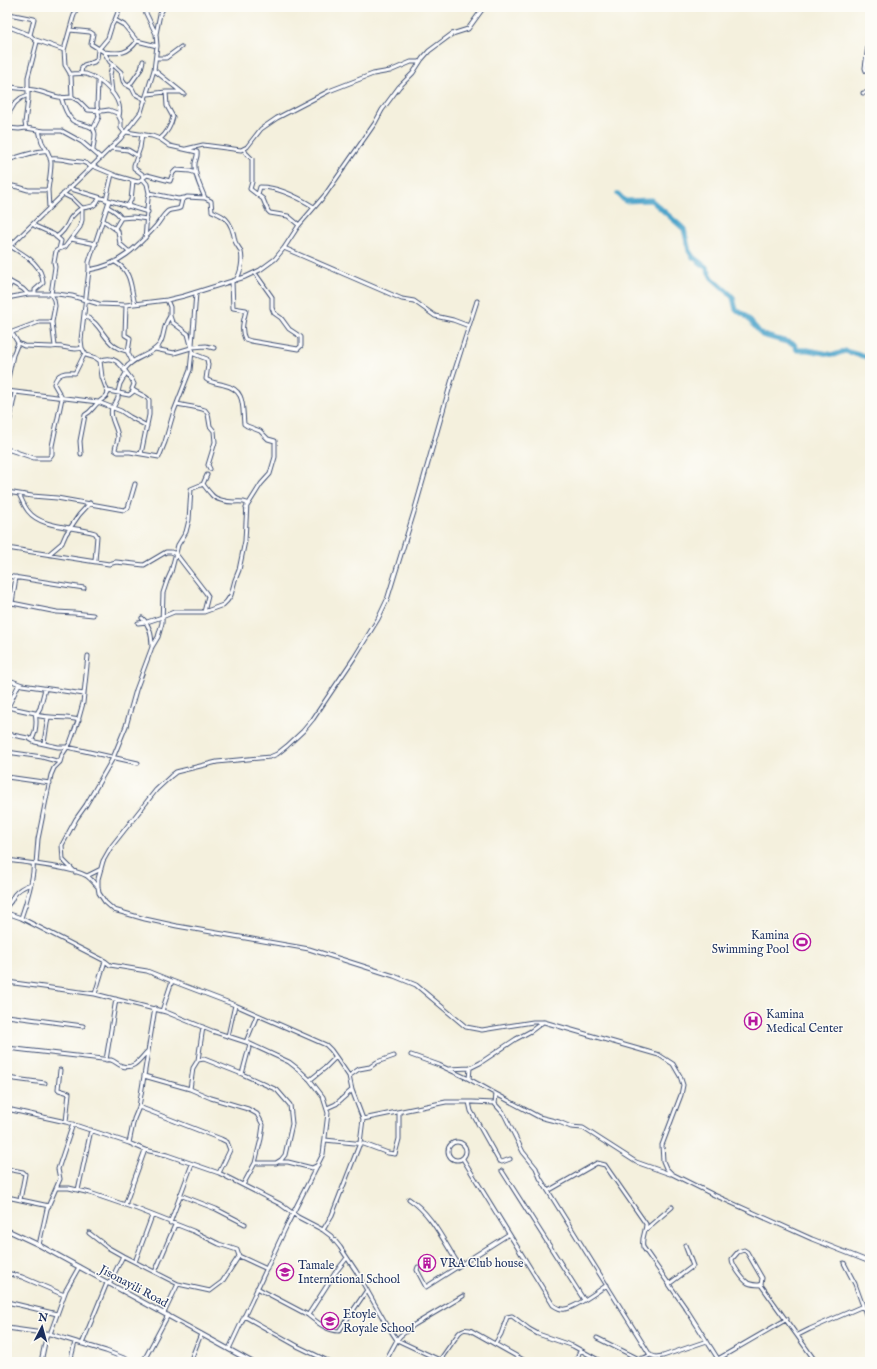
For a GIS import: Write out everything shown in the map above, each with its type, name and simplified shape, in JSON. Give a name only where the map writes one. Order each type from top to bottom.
[{"type":"street","points":[[7,21],[10,7]]},
{"type":"street","points":[[72,97],[70,74],[65,65],[64,50],[77,7]]},
{"type":"street","points":[[81,73],[82,67],[94,62],[97,59],[100,49],[108,38],[120,7]]},
{"type":"street","points":[[143,7],[156,34]]},
{"type":"street","points":[[35,294],[36,290],[43,283],[42,274],[32,261],[8,246],[50,208],[68,188],[101,158],[126,132],[141,112],[148,94],[154,70],[157,46],[156,34],[160,14],[164,7]]},
{"type":"street","points":[[7,298],[28,294],[51,294],[72,296],[104,305],[126,306],[167,300],[196,293],[255,273],[273,261],[284,248],[299,225],[333,184],[375,124],[386,104],[399,87],[413,73],[419,62],[429,51],[454,32],[468,29],[484,7]]},
{"type":"street","points":[[9,14],[34,19],[30,35]]},
{"type":"street","points":[[115,20],[124,25],[137,41],[157,46]]},
{"type":"street","points":[[7,26],[30,35],[36,40],[64,50]]},
{"type":"street","points":[[70,30],[90,32],[93,34],[91,44],[104,52],[112,65],[121,72],[123,80],[132,88],[135,94],[146,100]]},
{"type":"street","points":[[870,31],[865,68],[866,71],[870,72]]},
{"type":"street","points":[[26,128],[28,77],[36,40]]},
{"type":"street","points":[[104,52],[121,53],[130,50],[137,41]]},
{"type":"street","points":[[156,58],[166,58],[182,47]]},
{"type":"street","points":[[129,86],[140,69],[143,61]]},
{"type":"street","points":[[186,149],[199,146],[236,150],[247,147],[261,129],[277,118],[328,91],[372,74],[390,71],[411,62],[419,62]]},
{"type":"street","points":[[112,65],[110,75],[112,92]]},
{"type":"street","points":[[148,94],[166,92],[183,93],[154,70]]},
{"type":"street","points":[[70,74],[81,73],[90,76],[109,88],[119,104],[121,120],[120,128],[126,132],[142,134],[160,139],[170,146],[197,152]]},
{"type":"street","points":[[92,129],[99,117],[98,82]]},
{"type":"street","points":[[7,86],[37,90],[52,96],[72,97],[79,101],[86,109],[99,111],[109,110],[116,112],[120,116]]},
{"type":"street","points":[[160,139],[165,135],[174,117],[167,106],[166,92]]},
{"type":"street","points":[[863,92],[870,93]]},
{"type":"street","points":[[7,113],[15,103],[28,95]]},
{"type":"street","points":[[61,97],[70,118],[74,121],[90,126],[95,133],[93,150]]},
{"type":"street","points":[[7,128],[62,131],[93,150],[101,158]]},
{"type":"street","points":[[39,130],[42,136],[42,142],[46,147],[50,159],[48,190],[50,208]]},
{"type":"street","points":[[142,134],[140,148],[134,168],[142,174],[143,179],[147,184],[149,193],[145,238]]},
{"type":"street","points":[[199,146],[195,163],[196,173],[205,198]]},
{"type":"street","points":[[110,148],[128,150],[138,156]]},
{"type":"street","points":[[244,148],[246,153],[252,159],[252,182],[250,189],[263,199],[270,213],[288,216],[299,225]]},
{"type":"street","points":[[7,160],[38,151],[47,151]]},
{"type":"street","points":[[50,159],[62,158],[67,160],[79,160],[112,174],[138,182],[147,174],[168,182],[171,180],[173,173],[176,170],[196,173]]},
{"type":"street","points":[[80,454],[80,441],[85,415],[93,410],[98,402],[106,398],[108,391],[102,377],[100,361],[96,358],[87,356],[82,348],[81,340],[89,262],[108,207],[112,174]]},
{"type":"street","points":[[127,207],[131,200],[133,181]]},
{"type":"street","points":[[7,185],[28,190],[48,190]]},
{"type":"street","points":[[258,194],[260,187],[279,190],[314,208]]},
{"type":"street","points":[[68,188],[127,207],[148,212]]},
{"type":"street","points":[[149,193],[178,198],[186,198],[191,196],[205,198],[211,201],[212,211],[225,218],[228,222],[235,236],[235,242],[241,251],[241,266],[238,278],[236,280]]},
{"type":"street","points":[[59,249],[65,247],[70,238],[80,227],[82,220],[82,208],[63,194]]},
{"type":"street","points":[[56,237],[70,223],[70,219],[82,208],[94,206],[99,198]]},
{"type":"street","points":[[89,270],[107,267],[131,251],[145,238],[169,210],[180,208],[182,200],[186,198]]},
{"type":"street","points":[[108,207],[118,213],[121,218]]},
{"type":"street","points":[[121,218],[133,217],[147,219]]},
{"type":"street","points":[[115,228],[121,218]]},
{"type":"street","points":[[104,221],[118,231],[120,244],[128,251],[131,251]]},
{"type":"street","points":[[33,224],[61,241],[59,249],[55,254],[54,262],[56,267],[51,294],[55,306],[52,322],[56,346]]},
{"type":"street","points":[[70,238],[96,244]]},
{"type":"street","points":[[284,248],[402,299],[414,301],[435,316],[453,320],[469,326]]},
{"type":"street","points":[[115,262],[122,268],[131,282],[135,304]]},
{"type":"street","points":[[232,282],[233,308],[246,310],[242,327],[245,339],[251,342],[298,349],[301,346],[301,337],[289,329],[274,313],[272,308],[272,297],[255,273]]},
{"type":"street","points":[[7,280],[20,287],[28,294]]},
{"type":"street","points":[[7,291],[11,283]]},
{"type":"street","points":[[170,316],[165,326],[161,343],[156,349],[132,361],[125,372],[118,392],[118,398],[111,412],[111,418],[117,430],[118,437],[115,450],[118,452],[130,452],[159,458],[190,370],[196,293]]},
{"type":"street","points":[[167,300],[170,307],[172,322],[188,334],[192,349],[196,355],[207,359],[208,365],[206,379],[230,386],[235,389],[242,398],[244,424],[257,429],[268,439],[275,441],[275,457],[270,474],[261,484],[246,508]]},
{"type":"street","points":[[477,301],[452,379],[387,600],[378,619],[304,730],[278,754],[270,757],[217,762],[176,772],[156,790],[111,847],[103,860],[98,879],[99,893],[104,902],[114,910],[120,912],[177,926],[309,949],[394,976],[416,985],[466,1028],[482,1030],[533,1022],[544,1022],[659,1055],[673,1064],[683,1085],[681,1096],[661,1151],[666,1168],[672,1174]]},
{"type":"street","points":[[126,306],[124,335],[130,338],[128,352],[132,361]]},
{"type":"street","points":[[84,316],[95,321],[107,339],[116,347],[128,352]]},
{"type":"street","points":[[7,334],[31,324],[39,322],[52,322]]},
{"type":"street","points":[[12,333],[18,343],[24,346],[56,346],[76,350],[82,348]]},
{"type":"street","points":[[7,382],[13,355],[18,343]]},
{"type":"street","points":[[156,349],[174,353],[206,346],[214,348]]},
{"type":"street","points":[[7,449],[34,458],[49,458],[52,454],[52,446],[62,398],[54,384],[55,381],[59,375],[65,372],[75,373],[85,353]]},
{"type":"street","points":[[100,361],[106,359],[115,360],[119,363],[134,384],[132,389],[134,391]]},
{"type":"street","points":[[108,391],[118,392],[125,395],[129,395],[134,391]]},
{"type":"street","points":[[134,391],[141,393],[149,400],[149,416],[141,454]]},
{"type":"street","points":[[7,392],[98,402],[113,407],[146,426]]},
{"type":"street","points":[[7,434],[15,393]]},
{"type":"street","points":[[177,404],[193,406],[205,410],[208,414],[210,426],[214,432],[215,442],[208,465],[210,469]]},
{"type":"street","points":[[58,868],[63,860],[62,845],[65,838],[113,758],[126,726],[136,690],[152,647],[158,636],[162,617],[163,593],[180,541],[186,532],[189,520],[191,489],[203,484],[207,475]]},
{"type":"street","points":[[7,492],[90,503],[122,510],[126,509],[135,484]]},
{"type":"street","points":[[138,623],[147,622],[174,612],[204,612],[223,605],[232,595],[245,541],[247,503],[241,501],[237,503],[229,502],[211,496],[208,489],[203,484]]},
{"type":"street","points":[[19,494],[27,510],[39,520],[96,534],[95,561]]},
{"type":"street","points":[[49,554],[62,543],[70,528],[82,511],[90,503]]},
{"type":"street","points":[[7,548],[109,564],[116,562],[144,565],[168,551],[176,554],[207,594],[204,612]]},
{"type":"street","points":[[7,576],[84,588]]},
{"type":"street","points":[[12,603],[16,578]]},
{"type":"street","points":[[7,602],[57,612],[93,616]]},
{"type":"street","points":[[142,618],[147,622],[152,647]]},
{"type":"street","points":[[21,918],[30,884],[34,875],[34,864],[38,839],[52,772],[60,762],[79,720],[84,694],[88,656]]},
{"type":"street","points":[[7,679],[19,684],[44,689],[84,694]]},
{"type":"street","points":[[19,684],[8,707],[33,711],[36,715],[66,717],[79,720]]},
{"type":"street","points":[[32,739],[34,736],[36,715],[40,708],[44,689]]},
{"type":"street","points":[[44,743],[48,717]]},
{"type":"street","points":[[7,734],[26,737],[32,739],[34,742],[58,747],[67,747],[138,764]]},
{"type":"street","points":[[7,752],[42,757],[60,762]]},
{"type":"street","points":[[7,777],[50,783]]},
{"type":"street","points":[[7,860],[75,872],[87,876],[98,887]]},
{"type":"street","points":[[63,860],[75,872]]},
{"type":"street","points":[[87,876],[101,869]]},
{"type":"street","points":[[7,906],[23,887],[30,884]]},
{"type":"street","points":[[7,913],[21,918],[105,961],[110,965],[147,971],[235,1005],[326,1045],[331,1050],[349,1076],[352,1090],[363,1119],[360,1143],[332,1215],[323,1230]]},
{"type":"street","points":[[95,994],[105,961]]},
{"type":"street","points":[[162,1011],[172,981]]},
{"type":"street","points":[[7,982],[95,994],[155,1008],[246,1042],[289,1062],[310,1080],[322,1097],[327,1108],[328,1118],[325,1140],[318,1165],[257,1288],[229,1349]]},
{"type":"street","points":[[106,1060],[116,999]]},
{"type":"street","points":[[228,1036],[235,1005]]},
{"type":"street","points":[[129,1143],[134,1119],[139,1107],[155,1008]]},
{"type":"street","points":[[246,1042],[257,1015]]},
{"type":"street","points":[[7,1016],[83,1026]]},
{"type":"street","points":[[449,1069],[470,1068],[485,1061],[516,1039],[544,1022]]},
{"type":"street","points":[[190,1089],[193,1068],[198,1060],[203,1027]]},
{"type":"street","points":[[242,1074],[250,1044]]},
{"type":"street","points":[[7,1048],[114,1060],[121,1066],[130,1067],[137,1063],[148,1051]]},
{"type":"street","points":[[411,1055],[449,1069],[539,1117],[571,1127],[585,1129],[632,1159],[672,1174],[712,1194],[812,1239],[870,1262]]},
{"type":"street","points":[[349,1076],[354,1072],[370,1067],[377,1062],[394,1056]]},
{"type":"street","points":[[310,1080],[336,1057]]},
{"type":"street","points":[[198,1060],[204,1059],[242,1074],[281,1093],[290,1105],[292,1118],[291,1133],[285,1155],[278,1162]]},
{"type":"street","points":[[469,1079],[470,1068]]},
{"type":"street","points":[[60,1070],[58,1090],[69,1093],[66,1122]]},
{"type":"street","points":[[144,1076],[190,1089],[211,1098],[248,1109],[257,1114],[262,1122],[260,1145],[255,1162],[243,1185]]},
{"type":"street","points":[[7,1078],[44,1083]]},
{"type":"street","points":[[327,1108],[336,1104],[352,1090]]},
{"type":"street","points":[[494,1103],[496,1094]]},
{"type":"street","points":[[363,1119],[446,1102],[494,1103],[504,1114],[523,1152],[536,1168],[540,1178],[650,1355],[656,1357],[662,1356],[706,1341]]},
{"type":"street","points":[[469,1102],[471,1111],[499,1161],[502,1162],[510,1159]]},
{"type":"street","points":[[139,1107],[227,1142],[230,1150],[219,1173]]},
{"type":"street","points":[[7,1110],[66,1122],[129,1143],[145,1150],[167,1155],[219,1173],[280,1204],[293,1214],[331,1236],[340,1247],[367,1290],[396,1340],[444,1362]]},
{"type":"street","points":[[325,1140],[360,1143],[394,1154],[400,1139],[399,1112]]},
{"type":"street","points":[[39,1245],[49,1206],[60,1179],[58,1169],[73,1124]]},
{"type":"street","points":[[78,1190],[91,1130]]},
{"type":"street","points":[[459,1142],[465,1146],[466,1153],[463,1158],[456,1160],[450,1156],[448,1149],[452,1144],[459,1142]]},
{"type":"street","points":[[125,1205],[145,1150]]},
{"type":"street","points":[[463,1158],[553,1305],[557,1308],[564,1309],[584,1300],[606,1285]]},
{"type":"street","points":[[255,1162],[288,1162],[312,1168],[318,1165]]},
{"type":"street","points":[[548,1191],[597,1163],[605,1165],[646,1224],[642,1238],[643,1247],[719,1361],[787,1319]]},
{"type":"street","points":[[170,1223],[192,1164]]},
{"type":"street","points":[[7,1169],[23,1172],[25,1174],[20,1200]]},
{"type":"street","points":[[502,1171],[584,1300]]},
{"type":"street","points":[[57,1188],[78,1190],[125,1205],[193,1231],[218,1244],[237,1250],[239,1256],[267,1268]]},
{"type":"street","points":[[180,1195],[216,1209],[245,1224]]},
{"type":"street","points":[[7,1197],[49,1206]]},
{"type":"street","points":[[409,1199],[424,1211],[459,1265]]},
{"type":"street","points":[[645,1230],[672,1207]]},
{"type":"street","points":[[135,1262],[152,1216]]},
{"type":"street","points":[[155,1272],[175,1225]]},
{"type":"street","name":"Jisonayili Road","points":[[7,1230],[39,1245],[252,1362]]},
{"type":"street","points":[[89,1233],[107,1247],[178,1284],[210,1291],[222,1282],[239,1256]]},
{"type":"street","points":[[418,1267],[417,1270],[426,1287],[509,1234]]},
{"type":"street","points":[[669,1284],[693,1266],[685,1245]]},
{"type":"street","points":[[761,1285],[746,1282],[733,1265],[732,1259],[738,1252],[744,1250],[747,1252],[762,1278],[761,1285],[787,1319],[815,1361],[810,1362]]},
{"type":"street","points":[[82,1344],[108,1283],[123,1256]]},
{"type":"street","points":[[308,1315],[346,1258]]},
{"type":"street","points":[[844,1264],[855,1284],[870,1326]]},
{"type":"street","points":[[41,1362],[48,1334],[64,1295],[79,1267]]},
{"type":"street","points":[[7,1273],[22,1277],[64,1295]]},
{"type":"street","points":[[164,1313],[178,1284]]},
{"type":"street","points":[[257,1288],[335,1331],[339,1331],[367,1290]]},
{"type":"street","points":[[386,1362],[396,1340],[414,1325],[463,1296]]},
{"type":"street","points":[[7,1302],[57,1314]]},
{"type":"street","points":[[798,1335],[863,1306]]},
{"type":"street","points":[[143,1362],[168,1315]]},
{"type":"street","points":[[244,1316],[299,1348],[330,1362]]},
{"type":"street","points":[[495,1344],[501,1334],[507,1318],[512,1316],[538,1334],[574,1346],[602,1362]]},
{"type":"street","points":[[7,1328],[48,1334],[106,1351],[134,1362]]},
{"type":"street","points":[[440,1360],[462,1330],[470,1330],[527,1362]]},
{"type":"street","points":[[190,1362],[201,1334]]},
{"type":"street","points":[[597,1338],[627,1354],[641,1359],[646,1358]]},
{"type":"street","points":[[70,1362],[75,1342]]},
{"type":"street","points":[[576,1362],[580,1350]]},
{"type":"street","points":[[644,1362],[650,1355]]},
{"type":"waterway","points":[[618,194],[625,201],[651,200],[684,229],[689,251],[693,257],[706,267],[712,278],[730,294],[733,298],[736,310],[745,315],[762,335],[794,344],[797,350],[808,350],[834,355],[845,351],[870,358]]},
{"type":"place","name":"Kamina Swimming Pool","points":[[802,942]]},
{"type":"place","name":"Kamina Medical Center","points":[[753,1021]]},
{"type":"place","name":"VRA Club house","points":[[427,1263]]},
{"type":"place","name":"Tamale International School","points":[[285,1272]]},
{"type":"place","name":"Etoyle Royale School","points":[[330,1321]]}]
